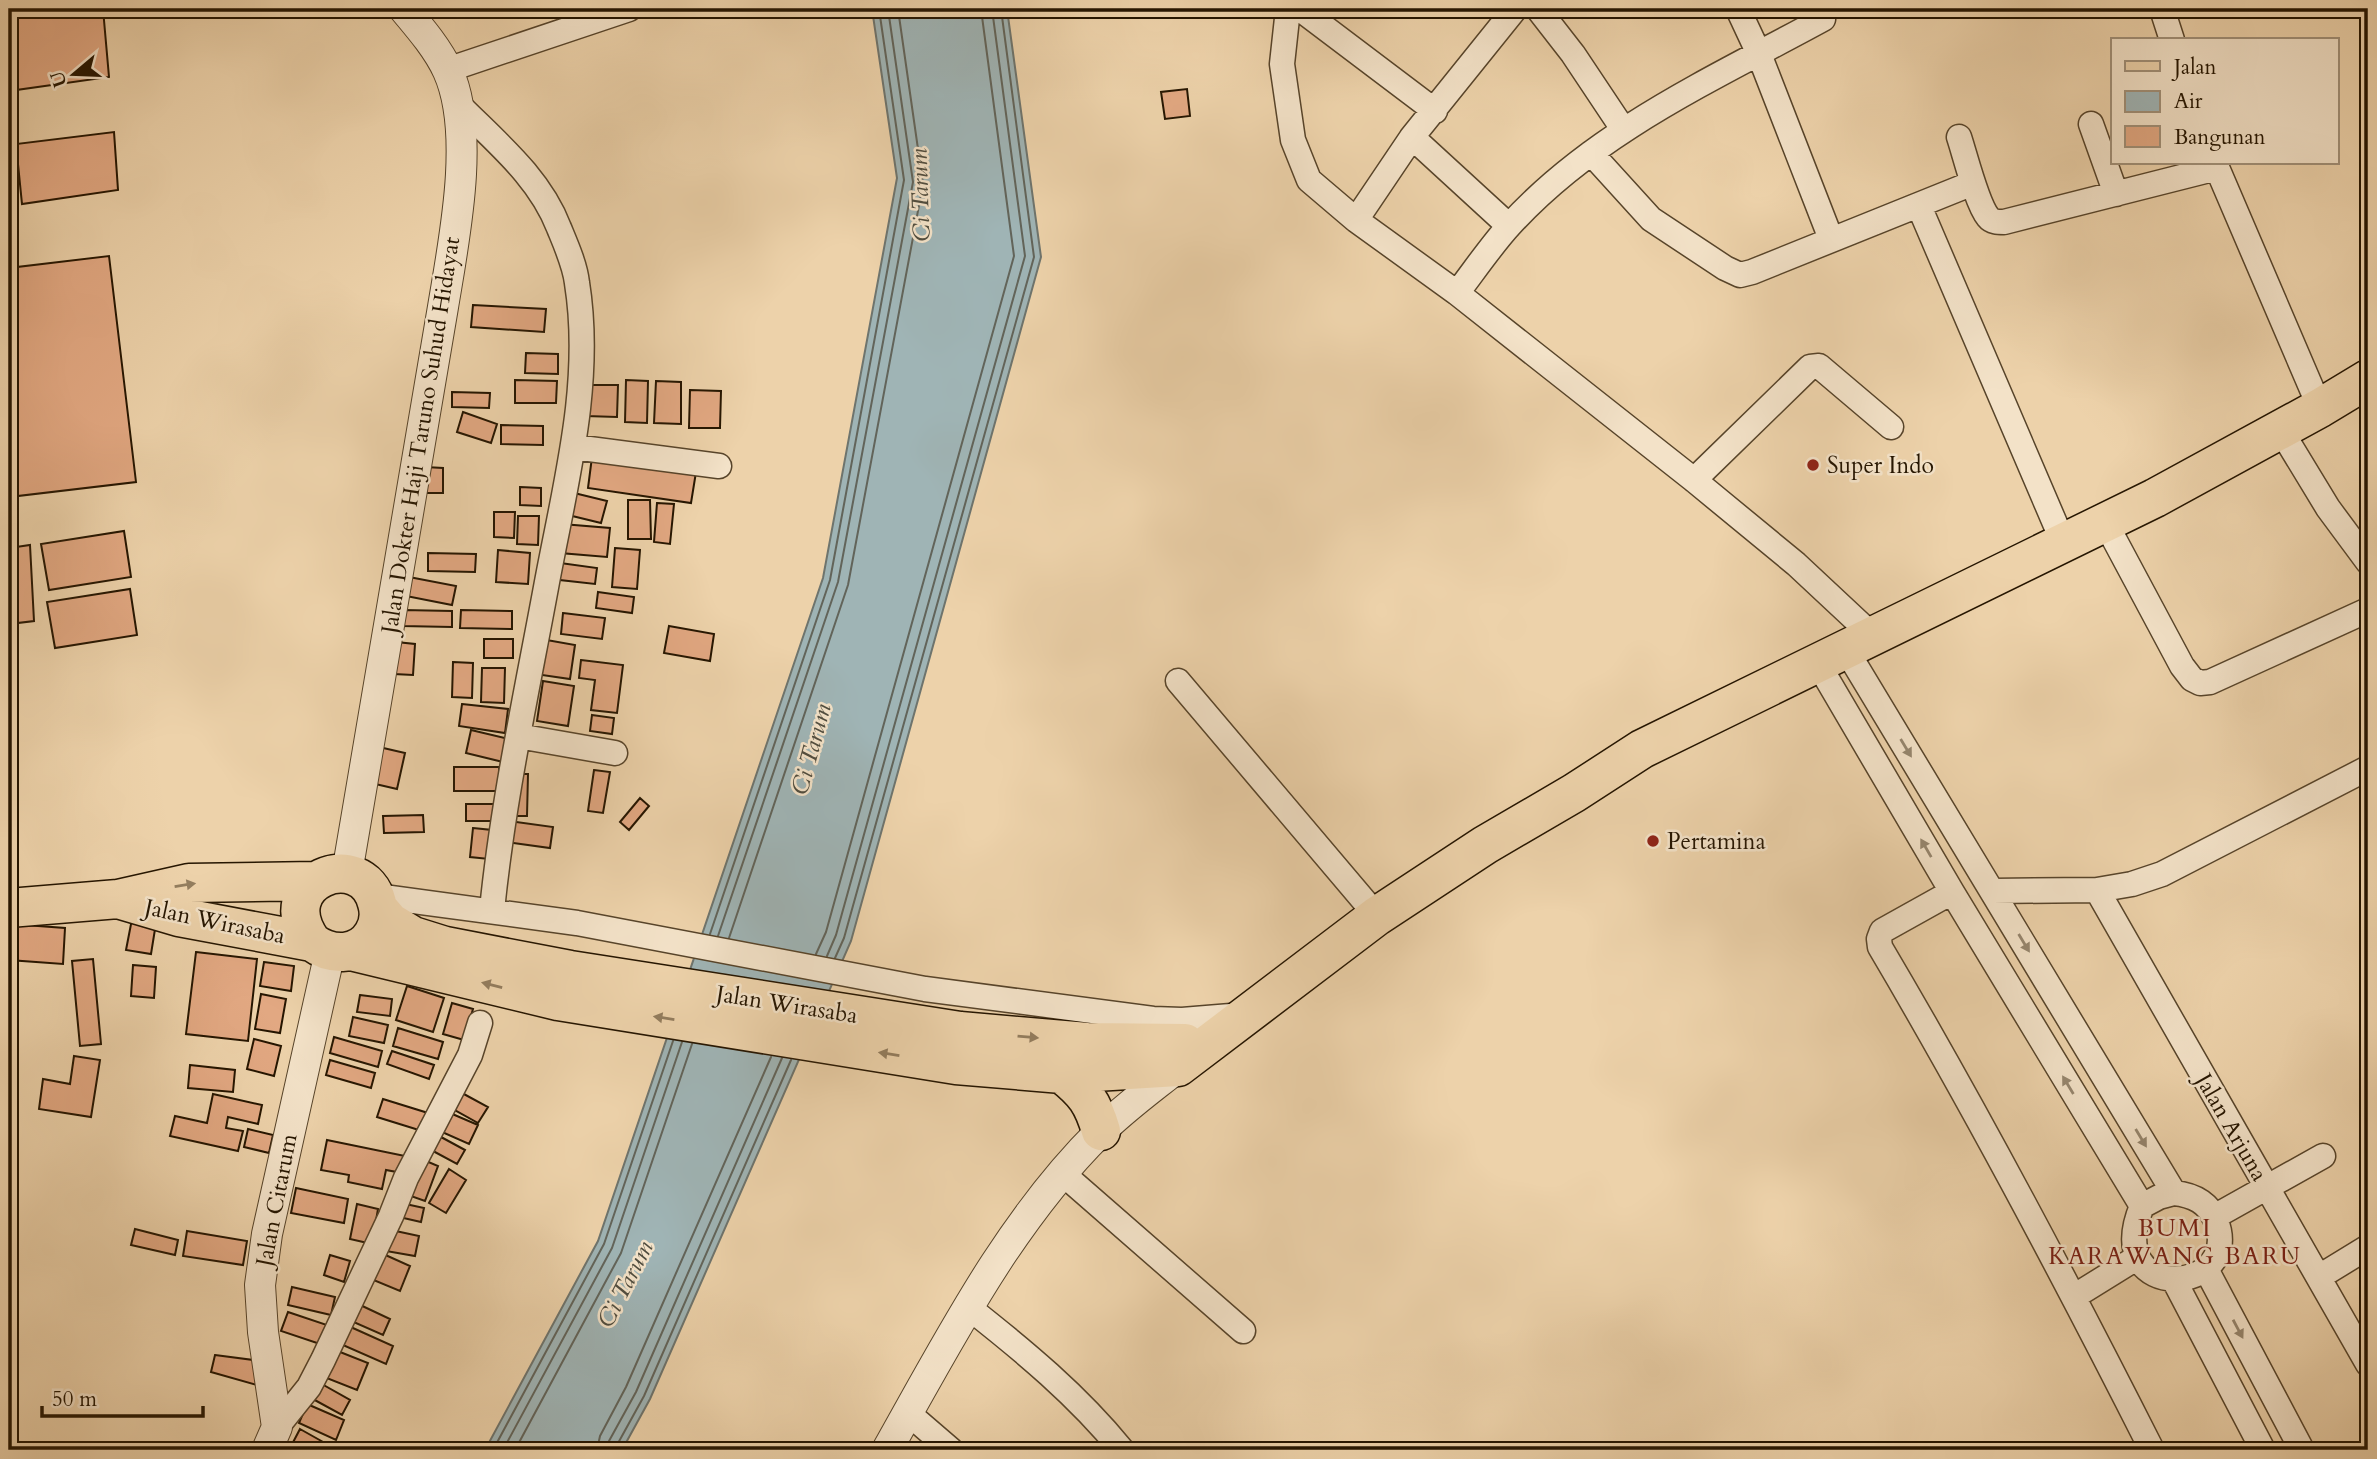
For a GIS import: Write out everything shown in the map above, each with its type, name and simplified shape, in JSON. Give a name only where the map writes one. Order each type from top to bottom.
[{"type":"main road","points":[[1178,1067],[1377,916],[1485,845],[1642,749],[2155,498],[2368,379]]},
{"type":"main road","name":"Jalan Wirasaba","points":[[9,908],[118,899],[189,883],[354,890],[390,922],[413,936],[564,986]]},
{"type":"main road","points":[[354,890],[378,922],[367,942],[331,948],[304,930],[300,904],[306,891],[354,890]]},
{"type":"main road","name":"Jalan Wirasaba","points":[[118,899],[179,917],[331,948],[958,1048],[1062,1074],[1178,1067]]},
{"type":"main road","name":"Jalan Wirasaba","points":[[958,1048],[1087,1042],[1208,1043]]},
{"type":"main road","points":[[1062,1074],[1081,1089],[1094,1108],[1101,1131]]},
{"type":"street","name":"Jalan Dokter Haji Taruno Suhud Hidayat","points":[[354,890],[453,243],[462,145],[460,106],[447,70],[421,29],[404,9]]},
{"type":"street","points":[[447,70],[629,9]]},
{"type":"street","points":[[1288,9],[1282,64],[1293,139],[1309,180],[1356,220],[1457,293],[1796,564],[2174,1193]]},
{"type":"street","points":[[1300,9],[1435,111]]},
{"type":"street","points":[[1356,220],[1412,137],[1515,9]]},
{"type":"street","points":[[1538,9],[1573,54],[1623,129]]},
{"type":"street","points":[[1738,9],[1759,54],[1831,239]]},
{"type":"street","points":[[2162,9],[2171,38]]},
{"type":"street","points":[[1457,293],[1509,226],[1591,153],[1623,129],[1823,19]]},
{"type":"street","points":[[460,106],[522,168],[538,188],[559,226],[577,281],[582,333],[574,447],[502,819],[492,911]]},
{"type":"street","points":[[2091,124],[2116,194]]},
{"type":"street","points":[[1412,137],[1509,226]]},
{"type":"street","points":[[1959,137],[1973,183],[1988,218],[1996,222],[2116,194],[2216,166],[2320,408]]},
{"type":"street","points":[[1591,153],[1651,219],[1740,275],[1973,183]]},
{"type":"street","points":[[1919,206],[2063,542]]},
{"type":"street","points":[[1694,480],[1815,365],[1891,427]]},
{"type":"street","points":[[2280,429],[2328,508],[2368,562]]},
{"type":"street","points":[[574,447],[719,466]]},
{"type":"street","points":[[2105,522],[2182,666],[2192,679],[2200,682],[2210,682],[2253,664],[2368,610]]},
{"type":"street","points":[[1845,649],[1860,735],[2142,1206]]},
{"type":"street","points":[[1178,681],[1377,916]]},
{"type":"street","points":[[1860,735],[1888,718]]},
{"type":"street","points":[[518,736],[615,753]]},
{"type":"street","points":[[1993,891],[2098,890],[2132,884],[2162,873],[2368,768]]},
{"type":"street","points":[[354,890],[577,923],[925,989],[1153,1019],[1182,1020],[1246,1015]]},
{"type":"street","name":"Jalan Arjuna","points":[[2098,890],[2368,1361]]},
{"type":"street","points":[[1952,892],[1882,931],[1880,947],[1967,1099],[2074,1296],[2152,1450]]},
{"type":"street","name":"Jalan Citarum","points":[[272,1439],[260,1285],[267,1234],[331,948]]},
{"type":"street","points":[[272,1439],[309,1387],[323,1360],[391,1216],[406,1178],[470,1055],[480,1023]]},
{"type":"street","points":[[887,1450],[968,1307],[1025,1222],[1062,1173],[1101,1131],[1178,1067]]},
{"type":"street","points":[[2214,1217],[2323,1156]]},
{"type":"street","points":[[1062,1173],[1242,1332]]},
{"type":"street","points":[[2174,1193],[2189,1195],[2202,1201],[2220,1231],[2217,1251],[2206,1269],[2191,1278],[2174,1280],[2158,1276],[2145,1267],[2138,1257],[2133,1236],[2142,1206],[2159,1196],[2174,1193]]},
{"type":"street","points":[[2319,1277],[2368,1247]]},
{"type":"street","points":[[2074,1296],[2138,1257]]},
{"type":"street","points":[[2206,1269],[2302,1450]]},
{"type":"street","points":[[2174,1280],[2263,1450]]},
{"type":"street","points":[[968,1307],[1066,1388],[1122,1450]]},
{"type":"street","points":[[908,1413],[951,1450]]},
{"type":"water","name":"Ci Tarum","points":[[872,9],[1007,9],[1041,257],[851,941],[650,1399],[622,1450],[485,1450],[598,1241],[823,578],[897,178]]},
{"type":"building","points":[[9,9],[103,9],[109,77],[9,91]]},
{"type":"building","points":[[1187,89],[1190,116],[1165,119],[1161,92]]},
{"type":"building","points":[[114,132],[118,190],[22,204],[16,144]]},
{"type":"building","points":[[109,256],[136,482],[9,497],[9,268]]},
{"type":"building","points":[[473,305],[546,309],[544,332],[471,327]]},
{"type":"building","points":[[526,353],[558,354],[558,374],[525,373]]},
{"type":"building","points":[[515,380],[557,381],[556,403],[515,403]]},
{"type":"building","points":[[626,380],[648,381],[647,423],[625,422]]},
{"type":"building","points":[[656,381],[681,382],[681,424],[654,423]]},
{"type":"building","points":[[586,385],[618,385],[617,417],[586,416]]},
{"type":"building","points":[[690,390],[721,391],[720,428],[689,428]]},
{"type":"building","points":[[452,392],[490,393],[489,408],[452,407]]},
{"type":"building","points":[[463,412],[497,424],[491,443],[457,432]]},
{"type":"building","points":[[501,425],[543,426],[543,445],[501,444]]},
{"type":"building","points":[[592,457],[696,472],[691,503],[588,488]]},
{"type":"building","points":[[425,467],[443,468],[443,493],[425,493]]},
{"type":"building","points":[[520,487],[541,488],[541,506],[520,505]]},
{"type":"building","points":[[570,492],[607,501],[601,523],[564,514]]},
{"type":"building","points":[[628,500],[650,500],[651,539],[628,539]]},
{"type":"building","points":[[657,503],[674,504],[670,544],[654,542]]},
{"type":"building","points":[[494,512],[515,512],[514,538],[494,537]]},
{"type":"building","points":[[518,516],[539,516],[538,545],[517,544]]},
{"type":"building","points":[[562,524],[610,528],[607,557],[560,553]]},
{"type":"building","points":[[124,531],[131,577],[49,590],[41,544]]},
{"type":"building","points":[[30,545],[34,621],[9,624],[9,548]]},
{"type":"building","points":[[615,548],[640,550],[637,589],[612,587]]},
{"type":"building","points":[[498,550],[530,553],[528,584],[496,582]]},
{"type":"building","points":[[428,553],[476,554],[475,572],[428,571]]},
{"type":"building","points":[[553,562],[597,568],[595,584],[551,579]]},
{"type":"building","points":[[409,577],[456,586],[452,605],[406,596]]},
{"type":"building","points":[[130,589],[137,635],[55,648],[47,602]]},
{"type":"building","points":[[598,592],[634,597],[632,613],[596,608]]},
{"type":"building","points":[[403,610],[452,611],[452,627],[402,626]]},
{"type":"building","points":[[461,610],[512,611],[512,629],[460,628]]},
{"type":"building","points":[[563,613],[605,618],[602,639],[561,634]]},
{"type":"building","points":[[669,626],[714,634],[710,661],[664,653]]},
{"type":"building","points":[[484,639],[513,639],[513,658],[484,658]]},
{"type":"building","points":[[541,639],[575,645],[570,679],[535,674]]},
{"type":"building","points":[[396,642],[415,644],[413,675],[394,674]]},
{"type":"building","points":[[581,660],[623,665],[617,713],[591,710],[595,680],[579,678]]},
{"type":"building","points":[[453,662],[473,663],[472,698],[452,697]]},
{"type":"building","points":[[482,668],[505,668],[504,703],[481,702]]},
{"type":"building","points":[[543,681],[574,686],[568,726],[537,721]]},
{"type":"building","points":[[462,704],[508,709],[505,733],[459,726]]},
{"type":"building","points":[[592,715],[614,718],[612,734],[590,731]]},
{"type":"building","points":[[471,730],[509,739],[503,762],[466,753]]},
{"type":"building","points":[[379,747],[405,753],[397,789],[371,783]]},
{"type":"building","points":[[454,767],[499,767],[500,791],[454,791]]},
{"type":"building","points":[[594,770],[610,772],[603,813],[588,811]]},
{"type":"building","points":[[515,774],[528,774],[527,816],[515,816]]},
{"type":"building","points":[[640,798],[649,806],[629,830],[620,822]]},
{"type":"building","points":[[466,804],[495,804],[496,821],[466,821]]},
{"type":"building","points":[[423,815],[424,832],[384,833],[383,816]]},
{"type":"building","points":[[509,821],[553,827],[550,848],[507,842]]},
{"type":"building","points":[[473,828],[492,830],[489,859],[470,857]]},
{"type":"building","points":[[132,919],[156,923],[151,954],[126,950]]},
{"type":"building","points":[[11,924],[65,928],[63,964],[9,960]]},
{"type":"building","points":[[196,952],[257,959],[248,1041],[186,1034]]},
{"type":"building","points":[[93,959],[101,1044],[80,1046],[72,961]]},
{"type":"building","points":[[264,962],[294,966],[291,991],[260,986]]},
{"type":"building","points":[[133,965],[156,967],[154,998],[131,996]]},
{"type":"building","points":[[407,986],[444,998],[433,1032],[396,1020]]},
{"type":"building","points":[[261,994],[286,999],[280,1033],[255,1029]]},
{"type":"building","points":[[360,995],[392,999],[390,1016],[357,1012]]},
{"type":"building","points":[[452,1003],[473,1009],[464,1040],[443,1034]]},
{"type":"building","points":[[353,1017],[388,1025],[384,1043],[349,1036]]},
{"type":"building","points":[[398,1028],[443,1042],[438,1059],[393,1046]]},
{"type":"building","points":[[334,1037],[382,1051],[378,1067],[330,1053]]},
{"type":"building","points":[[254,1039],[281,1046],[274,1076],[247,1069]]},
{"type":"building","points":[[392,1051],[434,1065],[429,1079],[387,1064]]},
{"type":"building","points":[[74,1056],[100,1060],[91,1117],[39,1109],[43,1079],[70,1084]]},
{"type":"building","points":[[330,1060],[375,1073],[371,1088],[326,1075]]},
{"type":"building","points":[[190,1065],[235,1070],[233,1092],[188,1088]]},
{"type":"building","points":[[462,1093],[488,1107],[478,1123],[453,1109]]},
{"type":"building","points":[[213,1094],[262,1105],[258,1124],[228,1117],[226,1128],[243,1131],[238,1151],[170,1136],[175,1116],[207,1123]]},
{"type":"building","points":[[383,1099],[428,1113],[422,1131],[377,1117]]},
{"type":"building","points":[[450,1113],[478,1125],[469,1144],[442,1132]]},
{"type":"building","points":[[248,1129],[273,1135],[269,1153],[244,1147]]},
{"type":"building","points":[[441,1137],[465,1150],[457,1164],[433,1151]]},
{"type":"building","points":[[327,1140],[405,1156],[402,1173],[386,1170],[382,1189],[348,1182],[349,1175],[321,1170]]},
{"type":"building","points":[[419,1158],[438,1166],[425,1201],[405,1194]]},
{"type":"building","points":[[449,1169],[466,1180],[446,1213],[429,1203]]},
{"type":"building","points":[[296,1188],[348,1199],[344,1223],[291,1213]]},
{"type":"building","points":[[401,1203],[424,1208],[421,1222],[399,1217]]},
{"type":"building","points":[[357,1204],[378,1209],[372,1244],[350,1239]]},
{"type":"building","points":[[135,1229],[178,1240],[175,1255],[131,1245]]},
{"type":"building","points":[[391,1230],[419,1236],[415,1256],[386,1251]]},
{"type":"building","points":[[187,1231],[247,1241],[243,1265],[183,1256]]},
{"type":"building","points":[[381,1253],[410,1266],[400,1291],[371,1279]]},
{"type":"building","points":[[330,1255],[350,1261],[344,1282],[324,1275]]},
{"type":"building","points":[[292,1287],[335,1297],[331,1315],[288,1305]]},
{"type":"building","points":[[356,1303],[390,1319],[383,1335],[349,1320]]},
{"type":"building","points":[[288,1312],[327,1325],[320,1344],[281,1331]]},
{"type":"building","points":[[344,1324],[393,1346],[386,1364],[336,1342]]},
{"type":"building","points":[[335,1350],[368,1363],[357,1390],[324,1377]]},
{"type":"building","points":[[215,1355],[253,1360],[257,1385],[211,1372]]},
{"type":"building","points":[[320,1383],[350,1400],[342,1415],[311,1398]]},
{"type":"building","points":[[307,1404],[344,1420],[336,1440],[299,1423]]},
{"type":"building","points":[[300,1429],[332,1447],[330,1450],[289,1450]]},
{"type":"place","name":"Super Indo","points":[[1813,465]]},
{"type":"place","name":"Pertamina","points":[[1653,841]]},
{"type":"district","name":"BUMI KARAWANG BARU","points":[[2175,1242]]}]
